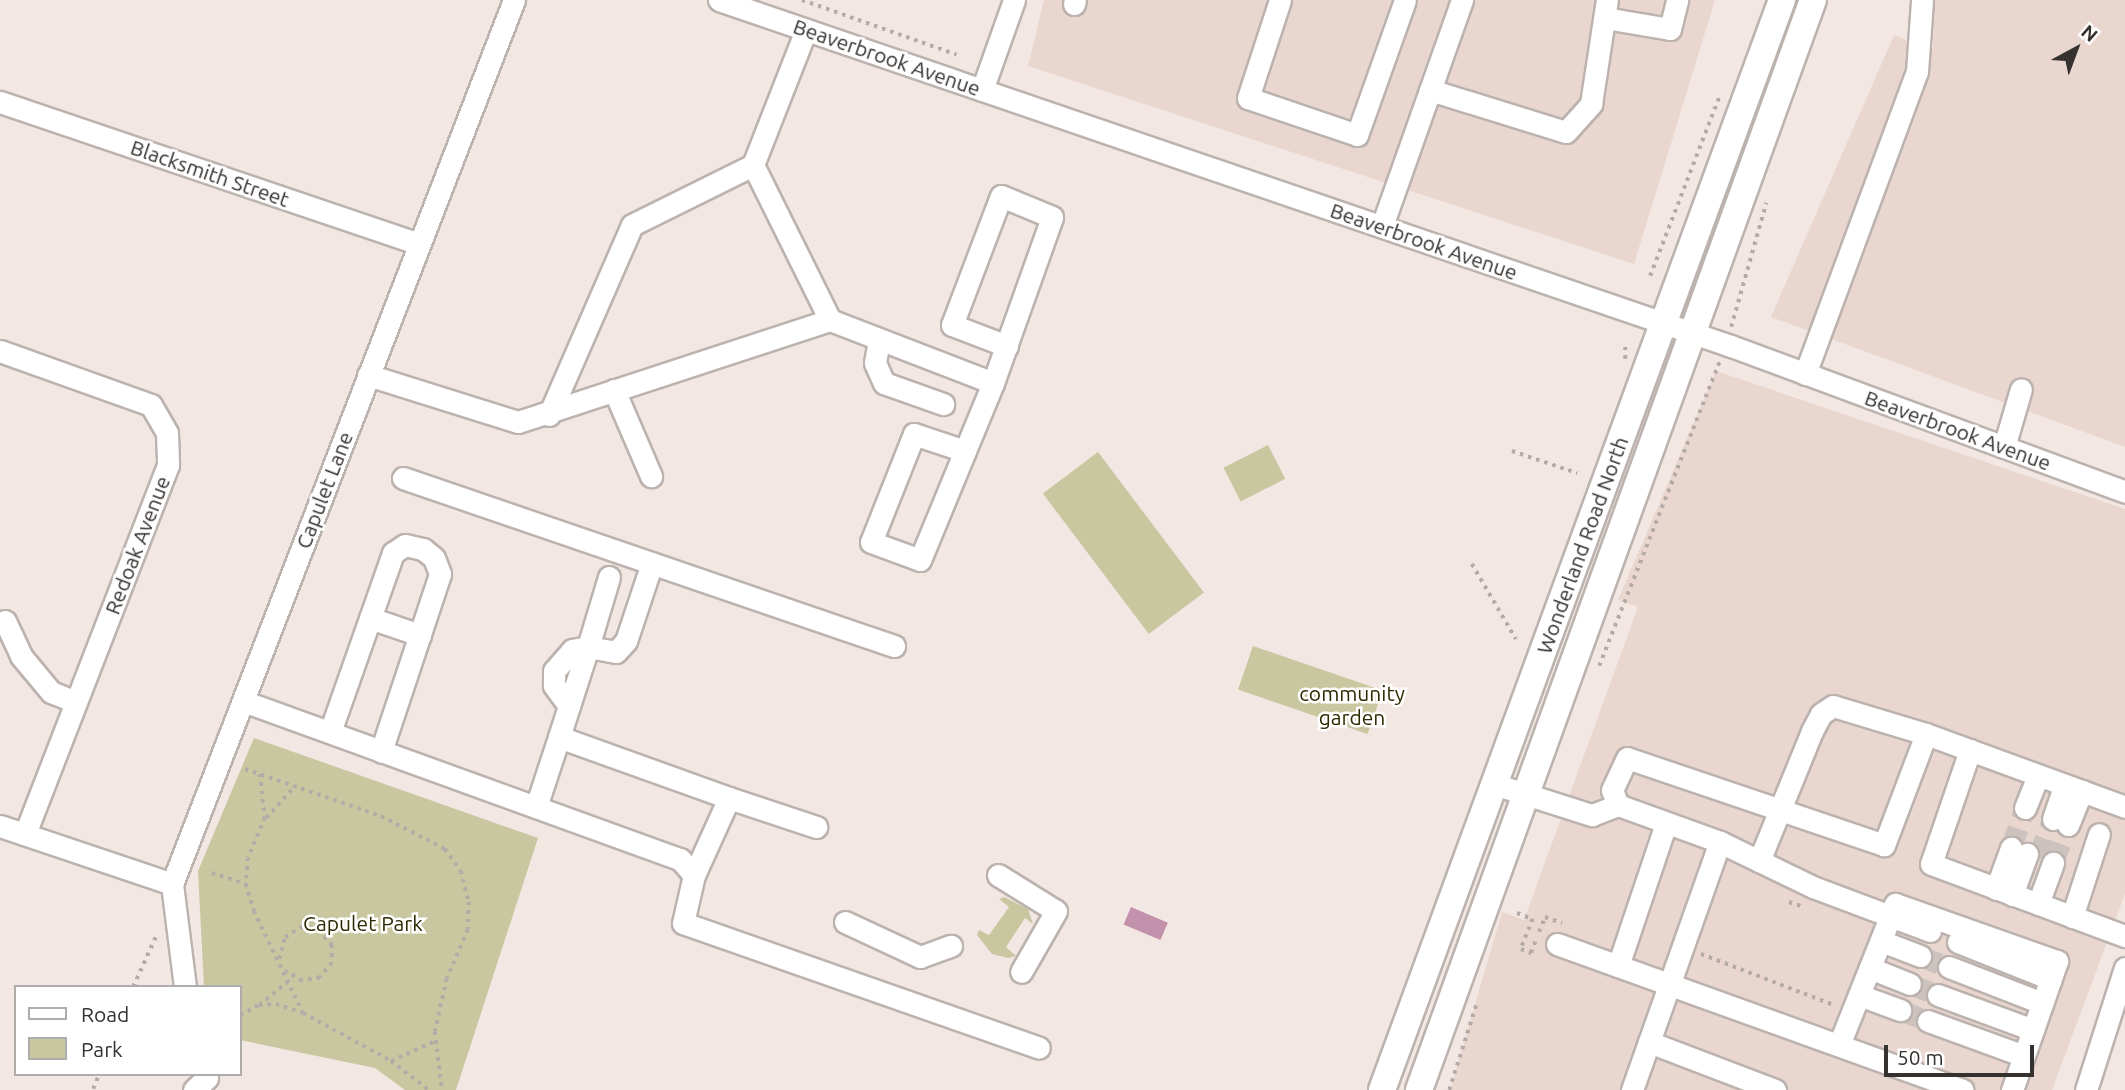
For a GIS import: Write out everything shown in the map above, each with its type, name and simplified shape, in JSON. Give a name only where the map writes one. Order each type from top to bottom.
[{"type":"main road","name":"Wonderland Road North","points":[[1382,1090],[1782,0]]},
{"type":"main road","name":"Wonderland Road North","points":[[1419,1090],[1814,0]]},
{"type":"street","name":"Capulet Lane","points":[[185,985],[173,884],[514,0]]},
{"type":"street","name":"Beaverbrook Avenue","points":[[719,0],[1726,344],[2125,492]]},
{"type":"street","points":[[982,90],[1014,0]]},
{"type":"street","points":[[1280,0],[1248,98],[1357,135],[1405,0]]},
{"type":"street","points":[[1382,226],[1462,0]]},
{"type":"street","points":[[1430,90],[1566,132],[1591,104],[1606,9],[1670,29],[1677,0]]},
{"type":"street","points":[[1805,374],[1917,72],[1922,0]]},
{"type":"street","points":[[549,415],[632,225],[752,165],[806,30]]},
{"type":"street","name":"Blacksmith Street","points":[[0,102],[419,244]]},
{"type":"street","points":[[752,165],[830,320]]},
{"type":"street","points":[[965,451],[914,434],[871,542],[920,560],[965,451],[993,383],[1007,346],[1052,217],[1001,196],[952,324],[1007,346]]},
{"type":"street","points":[[368,375],[518,422],[549,415],[614,390],[830,320],[993,383]]},
{"type":"street","points":[[878,340],[875,363],[884,383],[943,404]]},
{"type":"street","name":"Redoak Avenue","points":[[0,351],[151,405],[167,433],[167,465],[25,834]]},
{"type":"street","points":[[2004,447],[2021,389]]},
{"type":"street","points":[[614,390],[651,476]]},
{"type":"street","points":[[403,478],[894,646]]},
{"type":"street","points":[[330,732],[393,553],[405,545],[423,549],[434,558],[440,574],[381,751]]},
{"type":"street","points":[[588,647],[616,652],[626,641],[652,563]]},
{"type":"street","points":[[536,807],[609,578]]},
{"type":"street","points":[[370,618],[420,635]]},
{"type":"street","points":[[5,621],[21,656],[51,692],[76,702]]},
{"type":"street","points":[[243,701],[680,859],[694,875]]},
{"type":"street","points":[[1759,860],[1779,807],[1821,714],[1833,706],[1926,734],[2125,807]]},
{"type":"street","points":[[1618,805],[1612,790],[1627,758],[1779,807],[1884,845],[1926,734]]},
{"type":"street","points":[[559,737],[816,827]]},
{"type":"street","points":[[1970,750],[1931,864],[2125,936]]},
{"type":"street","points":[[2059,783],[2046,816],[2059,783]]},
{"type":"street","points":[[1494,784],[1591,815],[1618,805],[1665,825],[1720,842],[1881,913],[1930,931]]},
{"type":"street","points":[[729,798],[694,875],[683,923],[1039,1048]]},
{"type":"street","points":[[1618,966],[1665,825]]},
{"type":"street","points":[[0,826],[173,884]]},
{"type":"street","points":[[2072,917],[2099,834]]},
{"type":"street","points":[[1632,1090],[1720,842]]},
{"type":"street","points":[[2017,897],[2032,856],[2017,897]]},
{"type":"street","points":[[998,875],[1056,911],[1021,972]]},
{"type":"street","points":[[1881,913],[1895,904],[1905,907],[2054,970]]},
{"type":"street","points":[[1839,1045],[1849,994],[1870,968],[1881,941],[1881,913]]},
{"type":"street","points":[[845,922],[920,957],[950,947]]},
{"type":"street","points":[[1881,941],[1920,956]]},
{"type":"street","points":[[1958,942],[2054,970]]},
{"type":"street","points":[[1557,944],[1618,966],[1672,975],[1839,1045],[1962,1090]]},
{"type":"street","points":[[1949,967],[2042,1003]]},
{"type":"street","points":[[1870,968],[1910,984]]},
{"type":"street","points":[[2086,1090],[2125,968]]},
{"type":"street","points":[[2012,1090],[2054,970]]},
{"type":"street","points":[[1849,994],[1900,1010]]},
{"type":"street","points":[[1938,995],[2033,1030]]},
{"type":"street","points":[[1928,1021],[2024,1056]]},
{"type":"street","points":[[1649,1042],[1775,1090]]},
{"type":"path","points":[[802,0],[957,55]]},
{"type":"path","points":[[1594,678],[1726,344],[1768,195]]},
{"type":"path","points":[[1512,451],[1577,473]]},
{"type":"path","points":[[1472,565],[1516,639]]},
{"type":"path","points":[[245,769],[381,816],[445,849],[461,871],[469,902],[468,930],[447,979],[435,1041],[442,1090]]},
{"type":"path","points":[[260,774],[265,818]]},
{"type":"path","points":[[295,786],[265,818],[248,858],[246,884],[287,982],[303,1013]]},
{"type":"path","points":[[212,873],[246,884]]},
{"type":"path","points":[[1789,902],[1814,911]]},
{"type":"path","points":[[1517,913],[1532,919],[1521,949],[1531,953],[1545,916],[1571,926]]},
{"type":"path","points":[[279,961],[285,937],[301,928],[320,930],[332,945],[332,963],[320,978],[302,981],[282,967]]},
{"type":"path","points":[[134,985],[156,936]]},
{"type":"path","points":[[1672,975],[1692,971],[1698,953],[1834,1005],[1849,994]]},
{"type":"path","points":[[242,1014],[287,982]]},
{"type":"path","points":[[1449,1090],[1470,1035],[1479,991]]},
{"type":"path","points":[[258,1005],[276,1004],[303,1013],[391,1061],[429,1090]]},
{"type":"path","points":[[391,1061],[435,1041]]},
{"type":"shaded area","points":[[1044,0],[1715,0],[1634,264],[1028,66]]},
{"type":"shaded area","points":[[1934,0],[2125,0],[2125,447],[1771,317],[1894,35],[1933,50]]},
{"type":"shaded area","points":[[1716,371],[2125,509],[2125,894],[2052,1090],[1450,1090],[1502,912],[1524,920],[1638,607],[1618,600]]},
{"type":"shaded area","points":[[1131,907],[1168,923],[1160,940],[1124,924]]},
{"type":"green space","points":[[1268,445],[1285,479],[1241,502],[1223,468]]},
{"type":"green space","points":[[1098,452],[1204,593],[1149,634],[1043,494]]},
{"type":"green space","name":"community garden","points":[[1253,646],[1383,691],[1368,734],[1238,689]]},
{"type":"green space","name":"Capulet Park","points":[[254,738],[538,838],[456,1090],[405,1090],[375,1068],[242,1040],[242,985],[204,985],[198,871]]},
{"type":"green space","points":[[1004,897],[1028,909],[1033,924],[1025,918],[1006,947],[1016,956],[1008,958],[992,954],[977,935],[979,930],[989,935],[1009,907],[999,899]]},
{"type":"tunnel","points":[[2011,848],[2025,808]]},
{"type":"tunnel","points":[[2038,858],[2053,819]]},
{"type":"tunnel","points":[[2053,863],[2068,825]]},
{"type":"tunnel","points":[[1920,956],[1949,967]]},
{"type":"tunnel","points":[[1910,984],[1938,995]]},
{"type":"tunnel","points":[[1900,1010],[1928,1021]]}]
